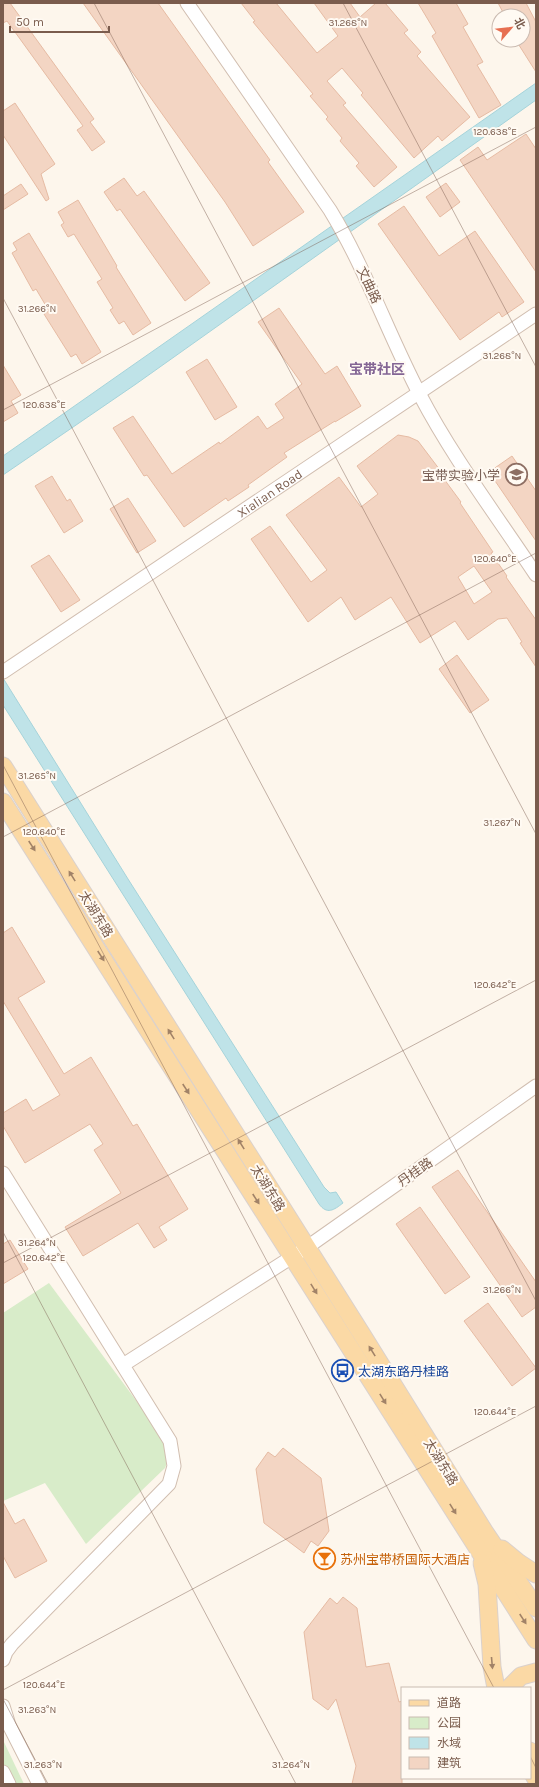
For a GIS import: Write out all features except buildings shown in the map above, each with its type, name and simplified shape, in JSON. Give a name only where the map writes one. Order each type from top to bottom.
[{"type":"main road","name":"太湖东路","points":[[3,766],[300,1252],[479,1537],[536,1640]]},
{"type":"main road","name":"太湖东路","points":[[3,802],[300,1252]]},
{"type":"main road","name":"太湖东路","points":[[479,1537],[536,1608]]},
{"type":"main road","points":[[479,1537],[536,1574]]},
{"type":"main road","points":[[479,1537],[486,1578],[492,1667],[496,1687]]},
{"type":"main road","points":[[510,1687],[521,1676],[536,1672]]},
{"type":"main road","points":[[531,1753],[536,1762]]},
{"type":"main road","points":[[531,1770],[536,1779]]},
{"type":"street","name":"文曲路","points":[[187,3],[334,217],[348,241],[419,393],[436,425],[536,575]]},
{"type":"street","name":"Xialian Road","points":[[3,672],[536,314]]},
{"type":"street","name":"丹桂路","points":[[123,1365],[300,1252],[536,1086]]},
{"type":"street","points":[[3,1173],[170,1441],[173,1457],[172,1475],[169,1484],[12,1644],[6,1652],[3,1660]]},
{"type":"street","points":[[3,1706],[9,1725],[39,1784]]},
{"type":"street","points":[[3,1772],[9,1784]]},
{"type":"green space","points":[[49,1283],[172,1449],[165,1468],[86,1544],[45,1483],[3,1501],[3,1313]]},
{"type":"green space","points":[[3,1740],[24,1784],[3,1784]]},
{"type":"water","points":[[536,83],[536,100],[136,384],[3,475],[3,456]]},
{"type":"water","points":[[3,678],[128,879],[324,1187],[330,1193],[336,1192],[343,1203],[337,1208],[328,1210],[319,1204],[3,705]]},
{"type":"place","name":"宝带实验小学","points":[[516,475]]},
{"type":"place","name":"太湖东路丹桂路","points":[[342,1371]]},
{"type":"place","name":"苏州宝带桥国际大酒店","points":[[325,1559]]},
{"type":"district","name":"宝带社区","points":[[377,369]]}]
